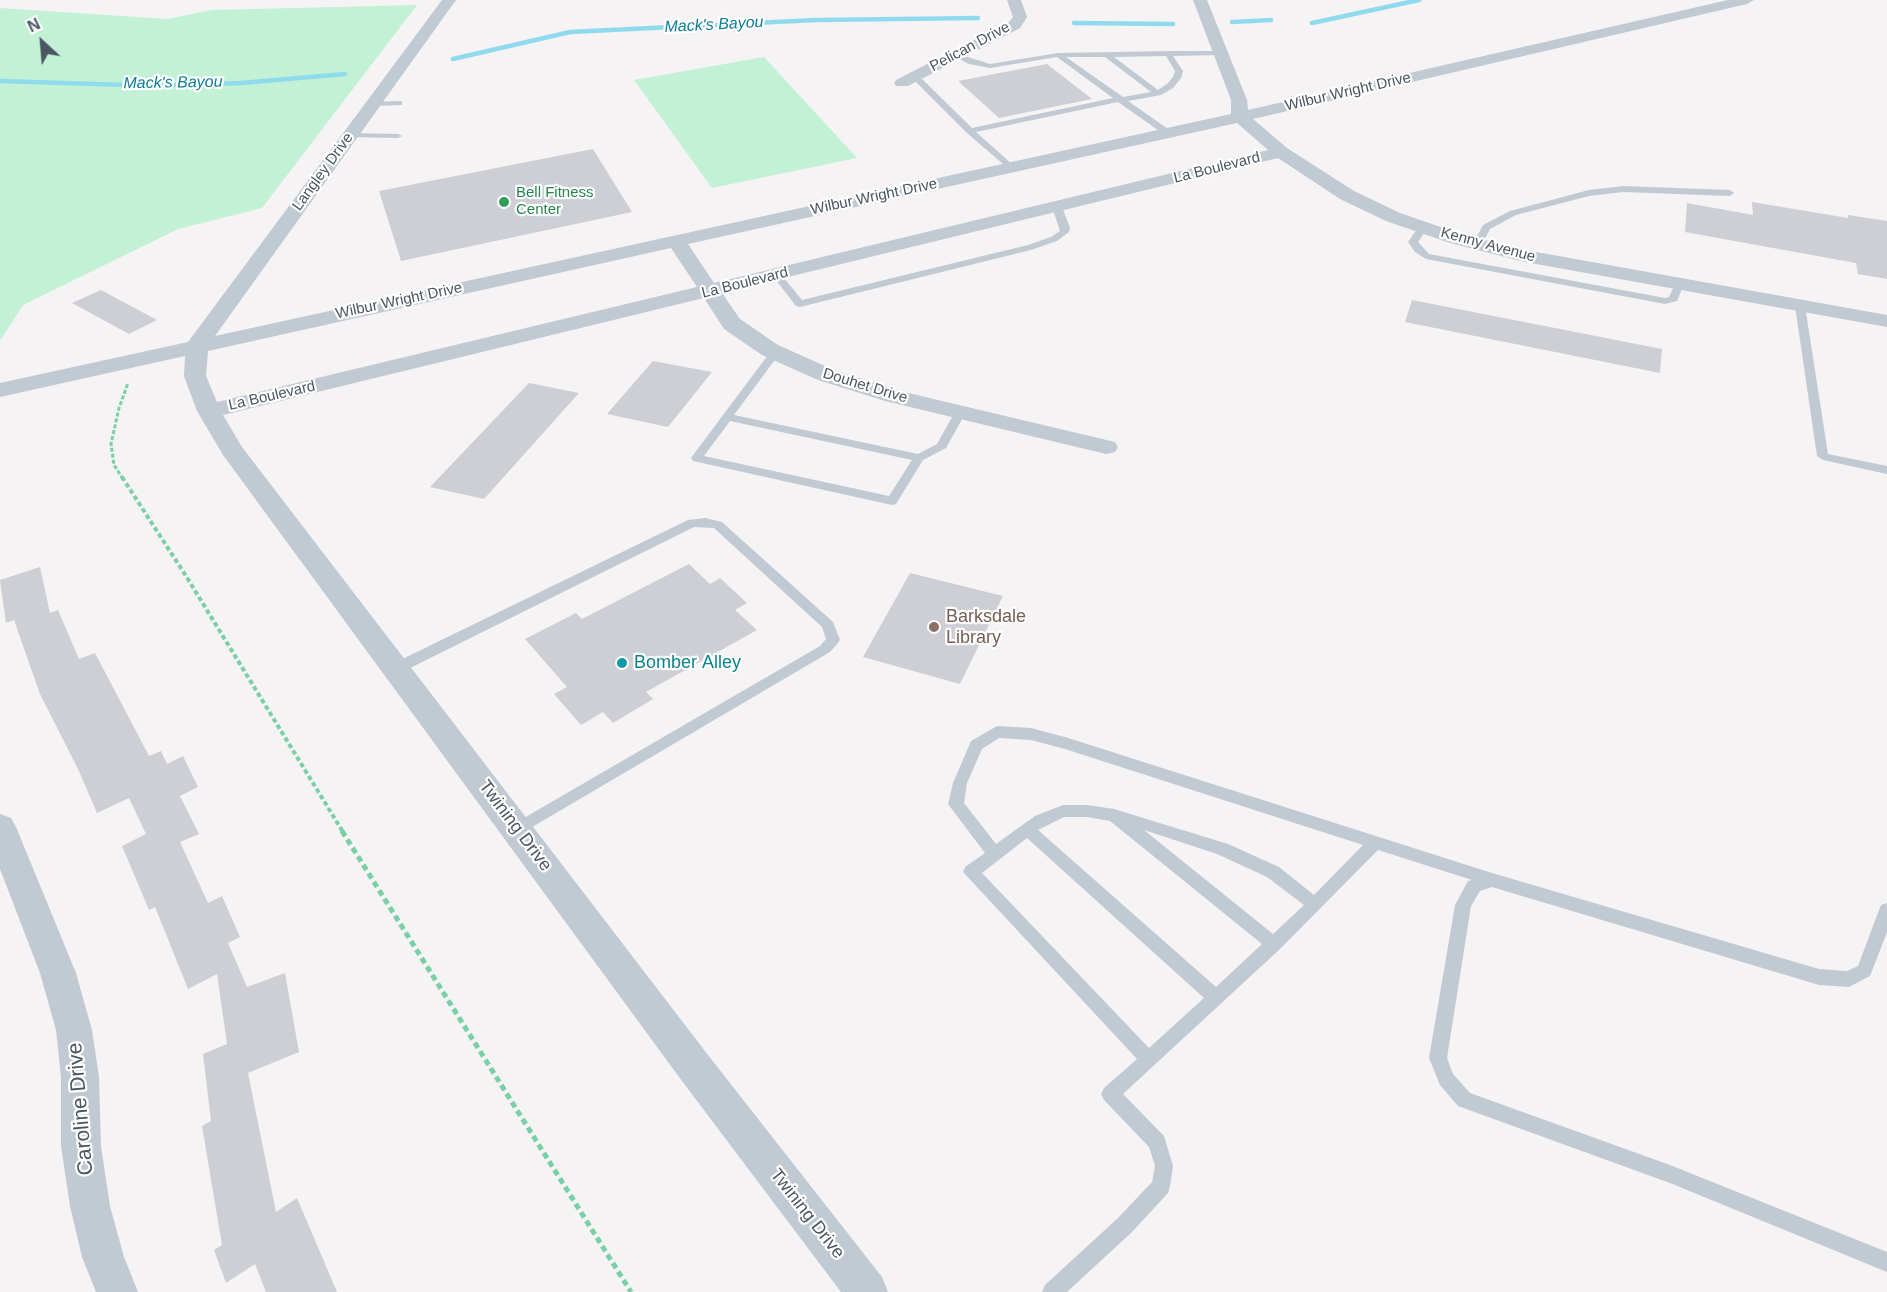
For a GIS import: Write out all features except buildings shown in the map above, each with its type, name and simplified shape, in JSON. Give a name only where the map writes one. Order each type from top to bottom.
[{"type":"street","name":"Langley Drive","points":[[198,345],[449,0]]},
{"type":"street","name":"Pelican Drive","points":[[908,80],[1015,25],[1020,14],[1014,0]]},
{"type":"street","points":[[1200,0],[1239,100],[1240,117]]},
{"type":"street","name":"Wilbur Wright Drive","points":[[0,390],[1240,117],[1747,0]]},
{"type":"street","name":"Kenny Avenue","points":[[1240,117],[1281,152],[1347,195],[1393,217],[1423,227],[1525,256],[1887,321]]},
{"type":"street","name":"La Boulevard","points":[[209,411],[1281,152]]},
{"type":"street","name":"Douhet Drive","points":[[676,241],[708,292],[732,324],[749,338],[775,353],[837,378],[893,396],[1106,447]]},
{"type":"street","name":"Twining Drive","points":[[198,345],[195,376],[209,411],[257,485],[695,1068],[867,1292]]},
{"type":"street","name":"Caroline Drive","points":[[0,827],[58,973],[74,1030],[80,1077],[81,1146],[90,1206],[103,1257],[117,1292]]},
{"type":"lane","points":[[970,131],[1158,93],[1178,78],[1179,70],[1168,53]]},
{"type":"lane","points":[[958,55],[972,62],[990,66],[1058,55],[1222,53]]},
{"type":"lane","points":[[1106,54],[1158,93]]},
{"type":"lane","points":[[1058,55],[1168,133]]},
{"type":"lane","points":[[908,80],[1010,167]]},
{"type":"lane","points":[[373,104],[399,103]]},
{"type":"lane","points":[[350,135],[398,136]]},
{"type":"lane","points":[[1478,244],[1486,227],[1499,219],[1513,213],[1589,193],[1623,189],[1730,193]]},
{"type":"lane","points":[[777,275],[800,304],[1031,247],[1054,239],[1064,232],[1065,228],[1057,207]]},
{"type":"lane","points":[[1423,227],[1413,242],[1426,256],[1665,301],[1673,298],[1679,284]]},
{"type":"lane","points":[[1800,306],[1823,456],[1887,470]]},
{"type":"lane","points":[[775,353],[697,458],[892,501],[919,458],[942,446],[960,412]]},
{"type":"lane","points":[[727,417],[919,458]]},
{"type":"lane","points":[[395,669],[692,523],[705,522],[718,525],[828,625],[833,640],[825,649],[517,829]]},
{"type":"lane","points":[[995,854],[956,804],[960,783],[976,745],[997,732],[1030,734],[1065,743],[1492,880],[1819,977],[1849,980],[1864,971],[1887,910]]},
{"type":"lane","points":[[1149,1060],[971,872],[1040,820],[1063,811],[1087,811],[1114,815],[1222,849],[1273,872],[1315,905]]},
{"type":"lane","points":[[1114,815],[1274,944]]},
{"type":"lane","points":[[1027,829],[1216,998]]},
{"type":"lane","points":[[1052,1292],[1125,1225],[1161,1186],[1164,1166],[1157,1142],[1110,1094],[1274,944],[1376,842]]},
{"type":"lane","points":[[1492,880],[1474,886],[1463,905],[1438,1058],[1446,1079],[1464,1100],[1670,1174],[1887,1262]]},
{"type":"path","points":[[129,380],[119,408],[111,444],[114,465],[186,576],[371,878],[631,1292]]},
{"type":"green space","points":[[417,5],[262,208],[178,229],[23,305],[0,341],[0,8],[167,19],[212,10]]},
{"type":"green space","points":[[764,57],[857,158],[712,188],[634,80]]},
{"type":"waterway","name":"Mack's Bayou","points":[[1312,23],[1419,0]]},
{"type":"waterway","name":"Mack's Bayou","points":[[453,59],[570,32],[816,20],[978,18]]},
{"type":"waterway","name":"Mack's Bayou","points":[[1232,22],[1271,20]]},
{"type":"waterway","name":"Mack's Bayou","points":[[1074,23],[1173,24]]},
{"type":"waterway","name":"Mack's Bayou","points":[[0,81],[159,86],[241,83],[345,74]]},
{"type":"place","name":"Bell Fitness Center","points":[[504,202]]},
{"type":"place","name":"Barksdale Library","points":[[934,627]]},
{"type":"place","name":"Bomber Alley","points":[[622,663]]}]
